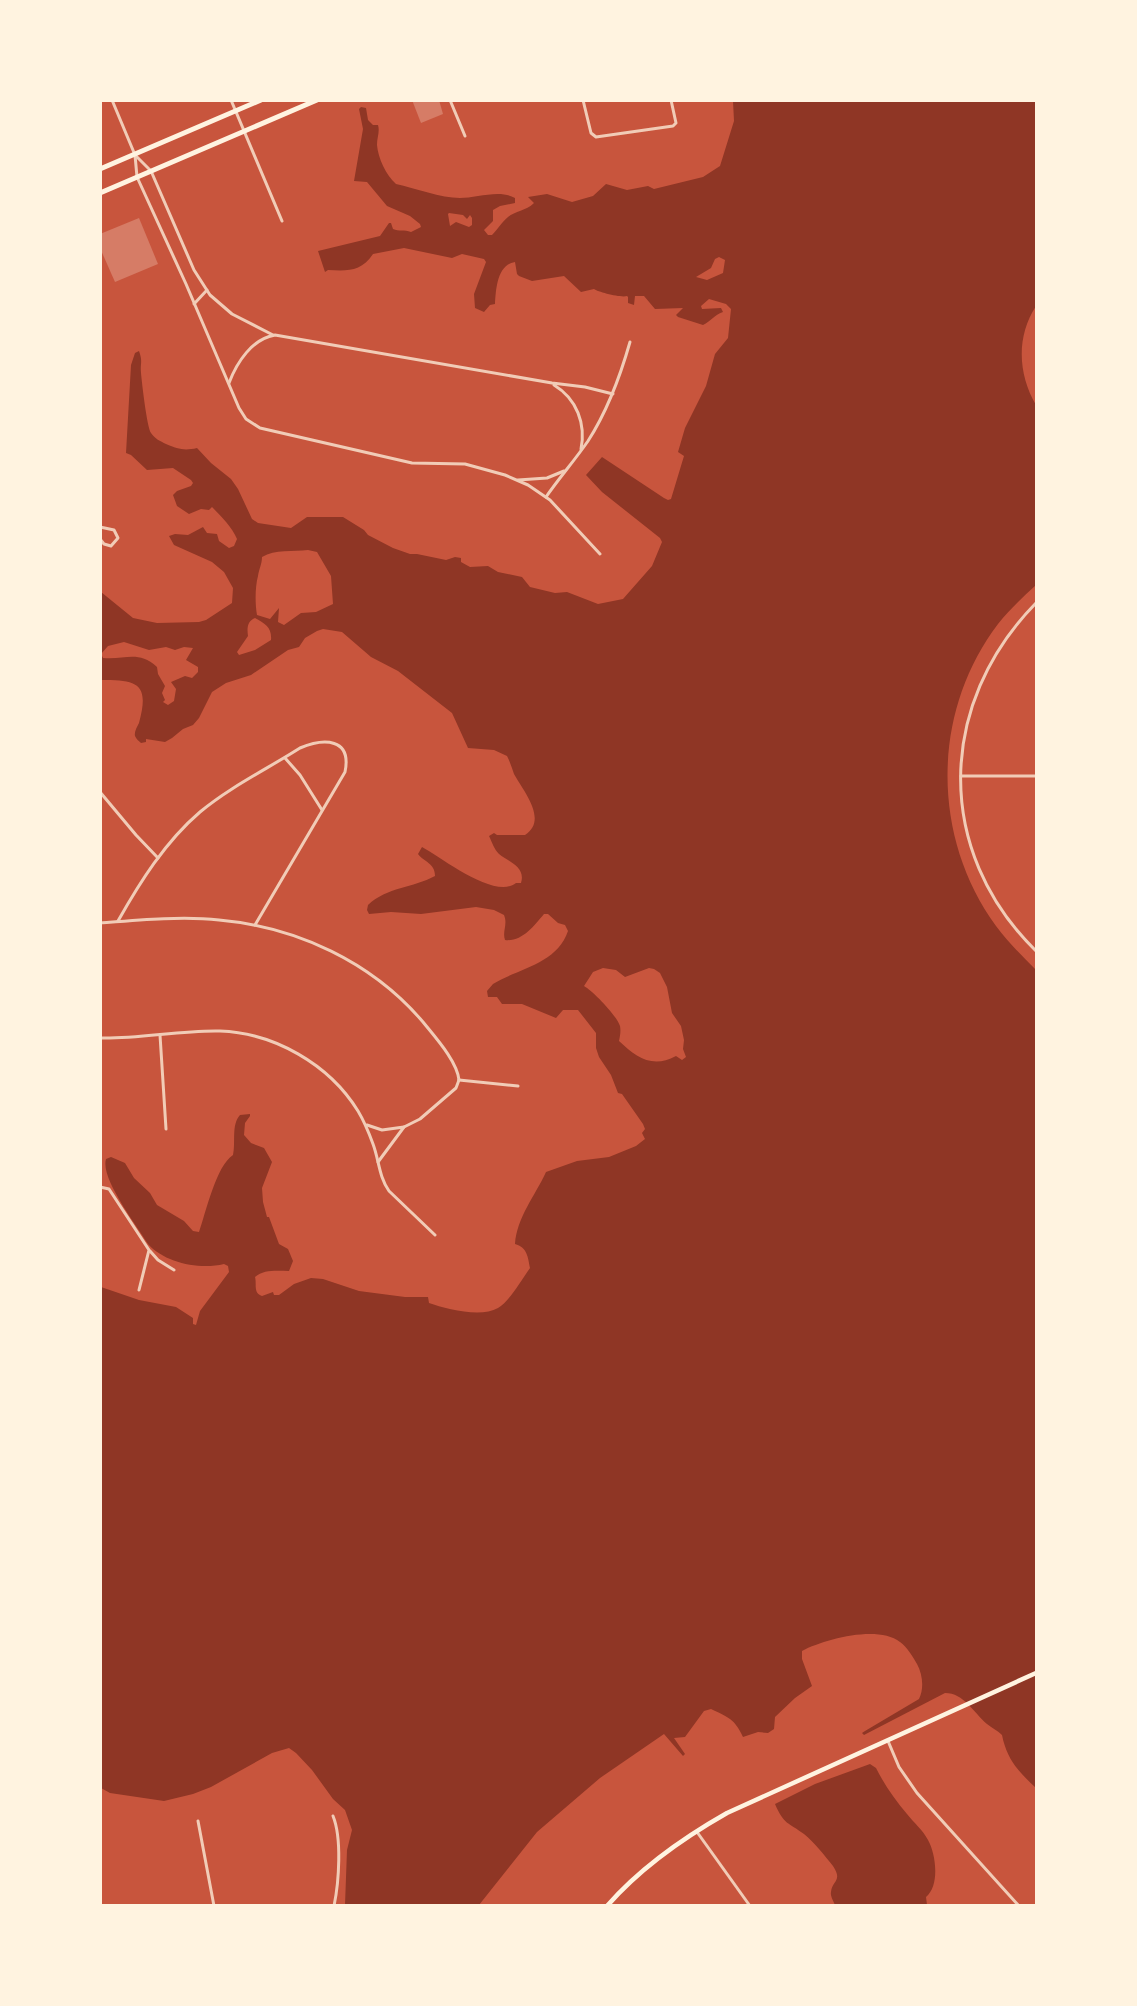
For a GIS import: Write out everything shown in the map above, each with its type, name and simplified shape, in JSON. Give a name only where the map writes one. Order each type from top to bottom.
[{"type":"main road","points":[[100,169],[261,100]]},
{"type":"main road","points":[[100,193],[317,100]]},
{"type":"main road","points":[[607,1905],[652,1863],[696,1831],[727,1813],[1036,1673]]},
{"type":"street","points":[[112,100],[135,154],[137,177],[242,414],[260,428],[412,463],[465,464],[516,480],[546,497],[600,554]]},
{"type":"street","points":[[231,100],[282,221]]},
{"type":"street","points":[[450,100],[465,136]]},
{"type":"street","points":[[583,100],[591,133],[596,137],[673,126],[676,123],[671,100]]},
{"type":"street","points":[[135,154],[151,171],[194,270],[207,290],[232,315],[275,335],[613,393]]},
{"type":"street","points":[[194,304],[207,290]]},
{"type":"street","points":[[229,383],[236,367],[253,346],[275,335]]},
{"type":"street","points":[[546,497],[598,423],[613,393],[630,342]]},
{"type":"street","points":[[552,383],[570,398],[576,407],[582,429],[580,451]]},
{"type":"street","points":[[516,480],[547,478],[565,471]]},
{"type":"street","points":[[100,527],[114,530],[118,538],[111,546],[104,544],[100,539]]},
{"type":"street","points":[[1036,603],[997,651],[977,691],[965,733],[961,776],[966,826],[978,865],[998,905],[1036,951]]},
{"type":"street","points":[[118,921],[158,858],[201,812],[308,745],[329,741],[344,753],[345,772],[255,925]]},
{"type":"street","points":[[285,758],[305,782],[322,811]]},
{"type":"street","points":[[961,776],[1036,776]]},
{"type":"street","points":[[100,792],[158,858]]},
{"type":"street","points":[[100,923],[198,919],[255,925],[332,951],[369,973],[403,999],[419,1018],[444,1049],[459,1080],[456,1088],[447,1096],[420,1119],[404,1127],[382,1130],[365,1125]]},
{"type":"street","points":[[101,1038],[231,1032],[248,1035],[297,1052],[331,1078],[357,1110],[365,1125],[381,1176],[389,1191],[435,1235]]},
{"type":"street","points":[[160,1035],[166,1129]]},
{"type":"street","points":[[459,1080],[518,1086]]},
{"type":"street","points":[[378,1162],[404,1127]]},
{"type":"street","points":[[100,1187],[109,1189],[149,1250],[158,1260],[174,1270]]},
{"type":"street","points":[[139,1290],[149,1250]]},
{"type":"street","points":[[888,1739],[899,1767],[917,1793],[1019,1905]]},
{"type":"street","points":[[333,1816],[337,1825],[338,1849],[334,1905]]},
{"type":"street","points":[[198,1821],[214,1905]]},
{"type":"street","points":[[696,1831],[750,1905]]},
{"type":"shaded area","points":[[733,101],[1036,101],[1036,306],[1025,330],[1022,356],[1026,381],[1036,405],[1036,585],[998,624],[976,659],[960,696],[951,735],[948,775],[950,815],[959,854],[975,891],[996,926],[1036,970],[1036,1788],[1014,1765],[1002,1735],[987,1724],[963,1700],[952,1694],[945,1693],[864,1735],[862,1733],[919,1699],[922,1686],[919,1668],[903,1644],[890,1637],[865,1634],[837,1638],[802,1651],[802,1659],[812,1686],[775,1717],[774,1729],[768,1733],[758,1732],[743,1737],[730,1719],[711,1709],[704,1711],[685,1737],[674,1738],[685,1754],[683,1756],[664,1734],[600,1778],[537,1832],[479,1905],[345,1905],[347,1850],[352,1830],[345,1810],[333,1799],[312,1770],[289,1748],[272,1753],[211,1787],[164,1801],[110,1793],[101,1788],[101,1287],[139,1300],[176,1307],[193,1318],[193,1324],[196,1325],[200,1311],[229,1272],[228,1266],[224,1264],[204,1266],[183,1263],[155,1251],[128,1214],[108,1178],[106,1159],[111,1157],[125,1163],[134,1178],[150,1193],[157,1205],[184,1221],[193,1231],[199,1232],[217,1179],[233,1155],[237,1119],[240,1115],[250,1114],[245,1123],[244,1135],[251,1143],[264,1148],[272,1162],[262,1188],[267,1217],[269,1217],[279,1244],[288,1249],[293,1261],[289,1271],[267,1272],[255,1277],[256,1291],[259,1295],[273,1292],[274,1295],[279,1295],[294,1284],[311,1278],[323,1279],[359,1291],[405,1297],[428,1297],[429,1303],[445,1308],[464,1312],[482,1312],[491,1311],[502,1305],[530,1268],[528,1256],[519,1245],[515,1244],[516,1234],[546,1172],[577,1161],[609,1157],[636,1146],[645,1139],[642,1133],[645,1129],[622,1094],[618,1093],[611,1075],[599,1057],[596,1048],[596,1033],[578,1010],[563,1010],[556,1018],[522,1004],[502,1004],[497,997],[488,997],[487,991],[493,984],[536,964],[555,951],[563,942],[568,931],[565,925],[558,923],[548,914],[544,914],[522,936],[505,940],[504,915],[494,910],[476,907],[421,914],[391,912],[369,914],[367,910],[368,905],[383,895],[435,876],[431,865],[418,854],[422,847],[482,882],[507,887],[521,883],[522,877],[519,869],[499,854],[489,836],[494,833],[497,835],[525,835],[532,829],[535,821],[532,804],[514,774],[507,756],[494,750],[468,748],[452,713],[398,671],[371,657],[342,632],[323,629],[317,631],[305,638],[299,647],[288,650],[251,675],[226,683],[212,692],[193,725],[165,742],[146,739],[146,742],[141,743],[135,737],[143,699],[138,686],[124,681],[101,680],[101,654],[101,592],[133,618],[157,623],[199,622],[232,603],[233,588],[224,572],[212,562],[174,545],[169,536],[188,535],[203,527],[207,533],[217,534],[219,541],[229,548],[234,546],[237,539],[229,526],[212,507],[209,510],[201,509],[189,514],[177,506],[173,495],[191,486],[193,483],[191,480],[173,468],[147,470],[126,453],[131,365],[135,353],[139,351],[145,405],[151,433],[158,440],[174,447],[197,448],[231,479],[252,519],[258,523],[291,528],[307,517],[343,517],[368,535],[410,554],[446,560],[461,558],[461,562],[470,567],[488,566],[498,572],[522,577],[530,587],[555,593],[567,592],[598,604],[623,599],[652,566],[662,542],[660,538],[602,492],[586,475],[602,457],[664,498],[671,499],[684,456],[678,452],[685,428],[706,386],[715,354],[728,338],[731,309],[726,304],[709,299],[701,306],[702,309],[721,308],[723,312],[703,325],[678,317],[676,315],[683,308],[655,309],[644,296],[635,296],[634,305],[628,303],[627,296],[594,289],[581,292],[564,276],[532,281],[517,274],[515,262],[504,268],[497,285],[495,304],[490,305],[484,312],[475,308],[474,294],[486,262],[484,259],[462,254],[452,258],[404,248],[373,254],[364,264],[353,269],[325,272],[318,251],[380,236],[389,223],[393,229],[411,232],[421,227],[410,216],[387,206],[367,182],[354,181],[363,129],[359,109],[361,107],[366,108],[368,120],[373,125],[378,125],[379,155],[383,166],[396,184],[453,198],[502,194],[515,198],[515,203],[493,210],[493,221],[484,230],[488,235],[492,235],[508,217],[534,203],[528,197],[547,194],[572,202],[593,196],[606,184],[627,190],[648,186],[654,189],[703,177],[720,166],[734,121]],"holes":[[[448,214],[463,215],[467,219],[470,215],[472,225],[469,227],[456,222],[450,226]],[[719,257],[725,260],[723,273],[707,280],[696,277],[711,268],[715,259]],[[308,550],[317,552],[331,576],[333,604],[316,612],[301,613],[284,625],[278,622],[279,608],[270,619],[257,615],[256,590],[262,557],[278,552]],[[255,618],[265,624],[269,629],[271,640],[255,650],[239,655],[237,652],[248,636],[250,621]],[[124,642],[149,650],[166,647],[175,650],[184,647],[193,648],[186,660],[198,667],[198,672],[192,678],[185,676],[171,682],[176,689],[174,701],[168,705],[163,702],[165,700],[162,693],[165,686],[157,667],[138,657],[103,658],[101,654],[108,646]],[[603,968],[616,970],[625,977],[649,968],[660,973],[667,987],[672,1013],[681,1026],[686,1057],[682,1060],[676,1056],[667,1060],[652,1061],[632,1052],[619,1041],[620,1026],[614,1016],[599,998],[584,986],[593,972]]]},
{"type":"shaded area","points":[[870,1764],[876,1768],[894,1798],[924,1833],[931,1846],[935,1861],[935,1878],[926,1897],[927,1905],[835,1905],[831,1894],[837,1878],[836,1871],[808,1837],[784,1820],[775,1804],[815,1784]]},
{"type":"building","points":[[412,100],[439,100],[443,114],[421,123]]},
{"type":"building","points":[[139,218],[158,264],[115,282],[100,248],[100,234]]}]
